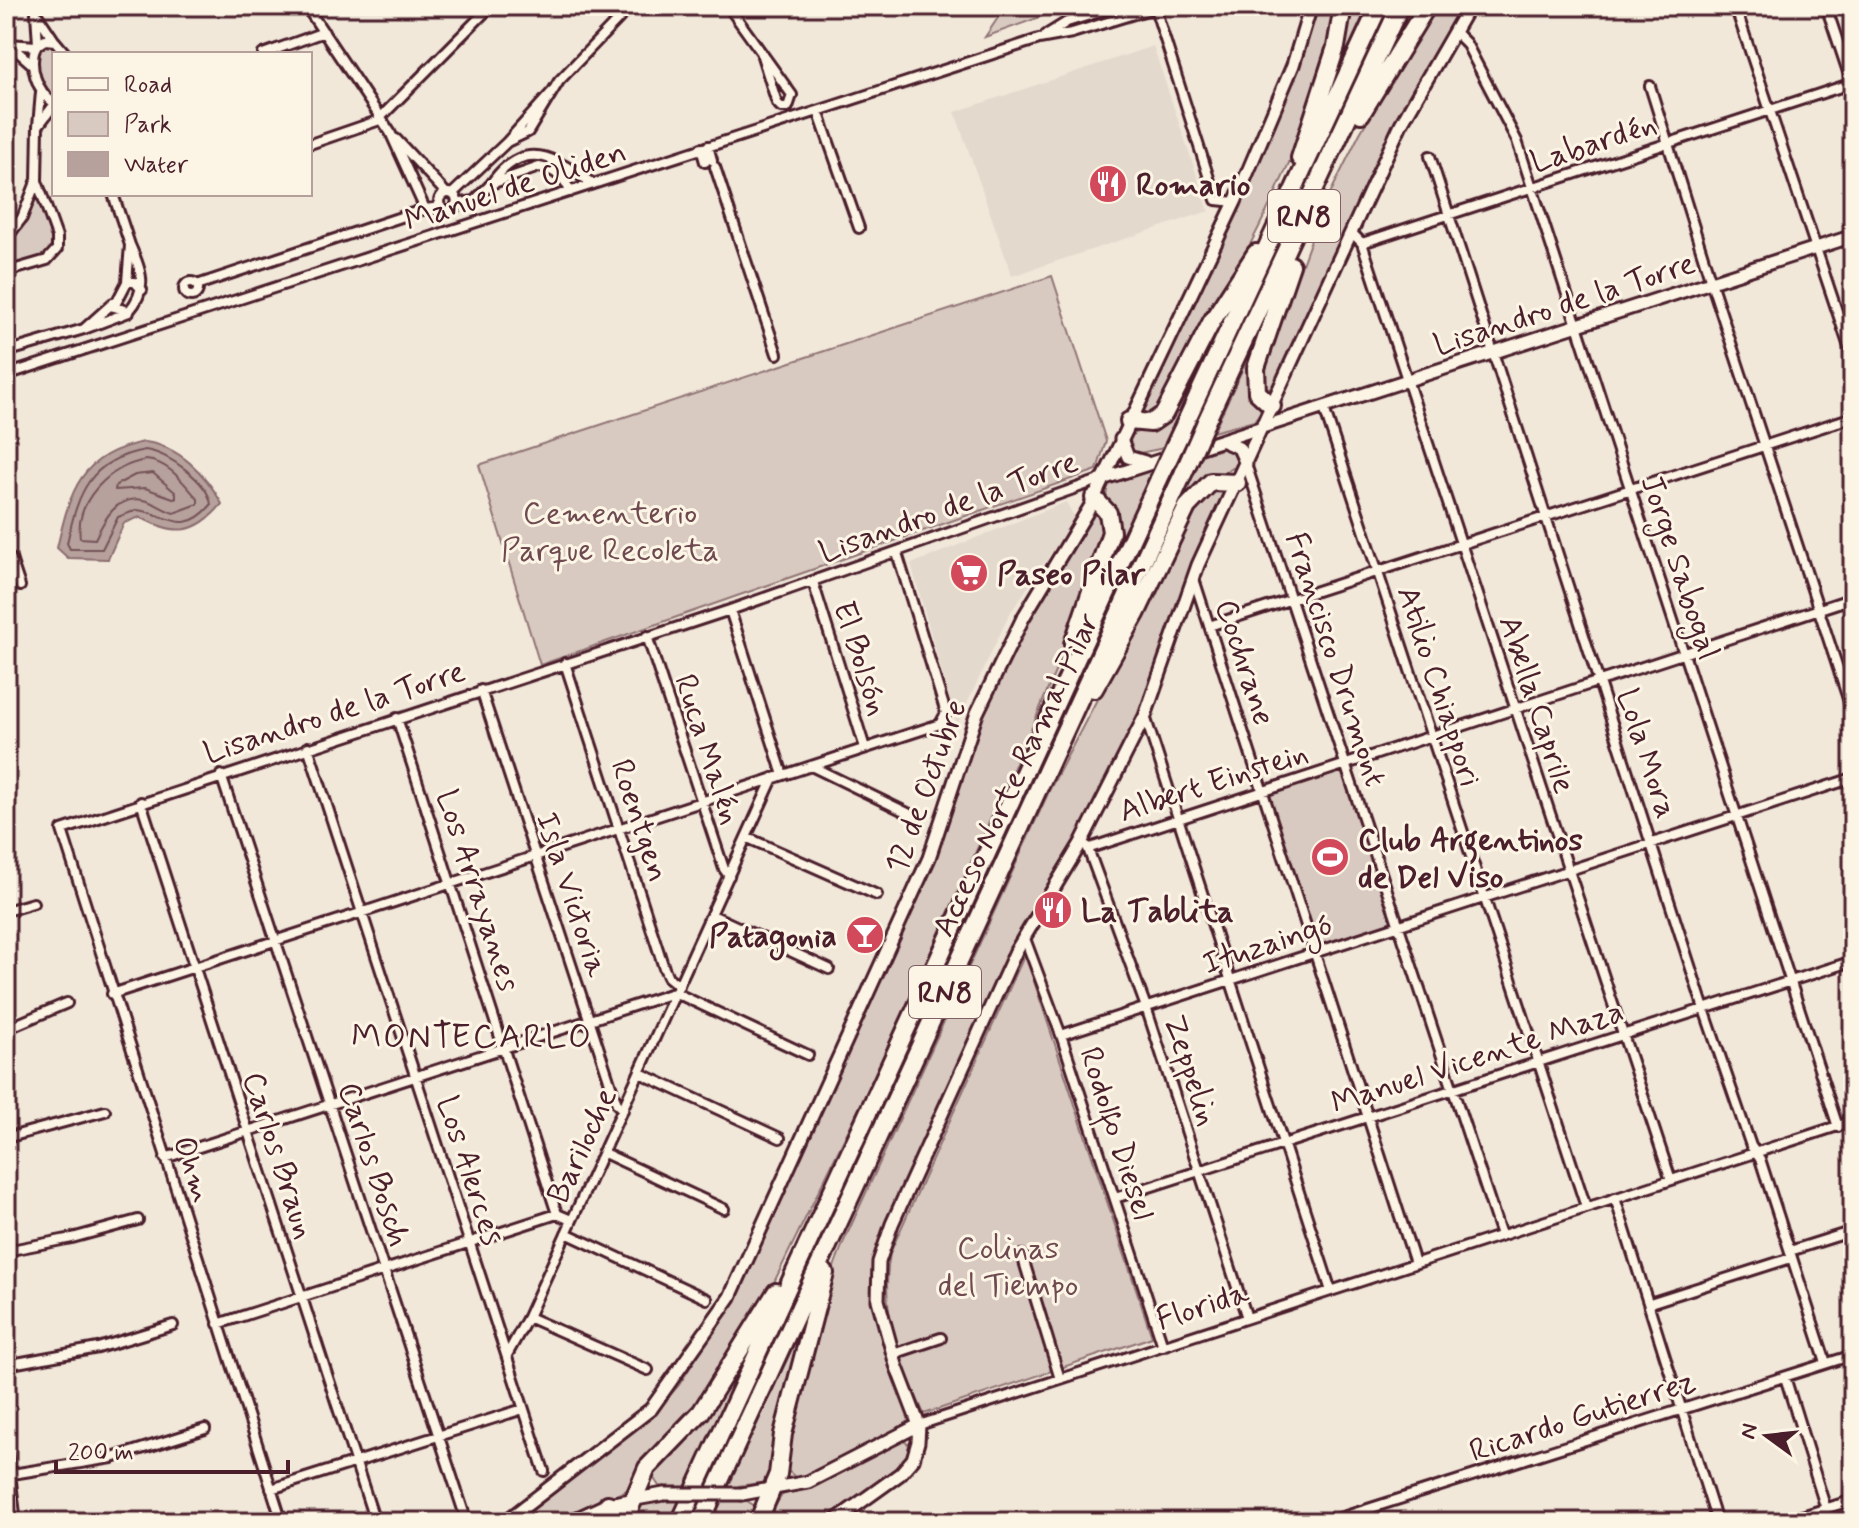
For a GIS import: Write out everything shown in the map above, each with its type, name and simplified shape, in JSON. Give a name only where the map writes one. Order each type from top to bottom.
[{"type":"highway","points":[[1129,421],[1151,423],[1164,414],[1212,321],[1285,210],[1336,47],[1343,6]]},
{"type":"highway","name":"Acceso Norte Ramal Pilar","points":[[680,1522],[1379,6]]},
{"type":"highway","name":"Acceso Norte Ramal Pilar","points":[[701,1522],[1400,6]]},
{"type":"highway","points":[[1272,406],[1257,392],[1255,373],[1317,188],[1427,6]]},
{"type":"highway","points":[[1054,756],[1116,654],[1191,501],[1211,482],[1224,480],[1237,483]]},
{"type":"highway","points":[[1032,758],[1109,545],[1111,522],[1106,509],[1094,498]]},
{"type":"highway","points":[[608,1504],[624,1520],[647,1468],[708,1402],[818,1222]]},
{"type":"highway","points":[[758,1522],[772,1491],[783,1434],[837,1229]]},
{"type":"street","points":[[306,6],[390,132],[456,204]]},
{"type":"street","points":[[312,143],[381,119],[491,6]]},
{"type":"street","points":[[441,207],[440,199],[507,142],[631,6]]},
{"type":"street","points":[[728,6],[792,95],[788,107],[777,103],[762,56]]},
{"type":"street","name":"Manuel de Oliden","points":[[1039,39],[1067,22],[1119,6]]},
{"type":"street","name":"12 de Octubre","points":[[505,1522],[651,1409],[724,1306],[929,858],[977,713],[1023,618],[1094,498],[1235,202],[1293,65],[1311,6]]},
{"type":"street","points":[[833,1522],[847,1518],[909,1465],[918,1442],[919,1425],[893,1354],[878,1300],[882,1252],[1024,936],[1086,845],[1145,716],[1193,577],[1401,124],[1469,6]]},
{"type":"street","points":[[1735,6],[1853,359]]},
{"type":"street","points":[[1826,6],[1852,85]]},
{"type":"street","points":[[1158,7],[1216,200],[1235,202]]},
{"type":"street","name":"Manuel de Oliden","points":[[6,375],[1039,39],[1072,33],[1158,7]]},
{"type":"street","points":[[35,10],[64,52]]},
{"type":"street","points":[[6,272],[47,260],[57,249],[57,237],[37,181],[41,91],[33,65],[37,45],[35,10]]},
{"type":"street","points":[[269,52],[324,32]]},
{"type":"street","name":"Jorge Sabogal","points":[[1455,32],[1466,43],[1517,141],[1838,1127]]},
{"type":"street","points":[[8,42],[37,45],[55,41]]},
{"type":"street","points":[[8,42],[33,65]]},
{"type":"street","name":"Labardén","points":[[1362,243],[1852,85]]},
{"type":"street","points":[[1650,86],[1853,714]]},
{"type":"street","points":[[41,91],[52,102]]},
{"type":"street","points":[[38,126],[52,107]]},
{"type":"street","points":[[818,111],[859,228]]},
{"type":"street","points":[[390,132],[425,209]]},
{"type":"street","points":[[704,147],[719,179],[777,354]]},
{"type":"street","points":[[197,285],[425,209],[441,207],[448,211],[456,204],[474,201],[506,164],[543,154],[561,161],[593,184]]},
{"type":"street","name":"Lola Mora","points":[[1430,156],[1704,1009],[1791,1254],[1826,1363]]},
{"type":"street","points":[[491,184],[539,167],[555,171],[567,183],[570,192]]},
{"type":"street","points":[[6,239],[22,218],[37,181]]},
{"type":"street","points":[[6,352],[84,329],[129,311],[142,290],[141,270],[114,196]]},
{"type":"street","points":[[1352,233],[1362,243]]},
{"type":"street","name":"Lisandro de la Torre","points":[[62,830],[813,582],[1147,462],[1262,429],[1853,236]]},
{"type":"street","name":"Abella Caprile","points":[[1362,243],[1671,1180]]},
{"type":"street","points":[[84,329],[113,303],[127,282],[130,245]]},
{"type":"street","points":[[127,282],[135,282],[142,290]]},
{"type":"street","points":[[113,303],[117,310],[129,311]]},
{"type":"street","name":"Atilio Chiappori","points":[[1324,408],[1586,1207]]},
{"type":"street","points":[[1209,626],[1853,417]]},
{"type":"street","points":[[1121,438],[1128,457],[1147,462]]},
{"type":"street","points":[[1223,441],[1239,448],[1246,464]]},
{"type":"street","name":"Francisco Drumont","points":[[1246,464],[1501,1235]]},
{"type":"street","points":[[112,994],[944,720],[946,713],[897,553]]},
{"type":"street","points":[[6,556],[11,559],[20,586]]},
{"type":"street","name":"Cochrane","points":[[1193,577],[1415,1263]]},
{"type":"street","name":"El Bolsón","points":[[813,582],[865,748]]},
{"type":"street","name":"Albert Einstein","points":[[1086,845],[1853,598]]},
{"type":"street","points":[[730,610],[783,775]]},
{"type":"street","name":"Ruca Malén","points":[[647,636],[724,869],[729,876]]},
{"type":"street","name":"Roentgen","points":[[565,663],[664,968],[678,990]]},
{"type":"street","name":"Isla Victoria","points":[[481,690],[617,1104],[623,1110]]},
{"type":"street","points":[[1145,716],[1331,1291]]},
{"type":"street","name":"Los Arrayanes","points":[[397,718],[557,1214]]},
{"type":"street","name":"Los Alerces","points":[[308,747],[544,1471]]},
{"type":"street","points":[[811,766],[914,816]]},
{"type":"street","name":"Carlos Bosch","points":[[221,775],[467,1522]]},
{"type":"street","name":"Bariloche","points":[[507,1355],[528,1317],[604,1153],[773,778]]},
{"type":"street","name":"Ituzaingó","points":[[1061,1035],[1853,778]]},
{"type":"street","name":"Carlos Braun","points":[[141,802],[375,1522]]},
{"type":"street","name":"Ohm","points":[[62,830],[282,1522]]},
{"type":"street","points":[[748,838],[877,895]]},
{"type":"street","name":"Zeppelin","points":[[1086,845],[1146,1007],[1247,1318]]},
{"type":"street","points":[[6,911],[33,903]]},
{"type":"street","points":[[712,915],[829,969]]},
{"type":"street","name":"Rodolfo Diesel","points":[[1024,936],[1061,1035],[1163,1346]]},
{"type":"street","name":"Manuel Vicente Maza","points":[[1115,1198],[1853,961]]},
{"type":"street","points":[[165,1158],[678,990],[808,1055]]},
{"type":"street","points":[[6,1029],[67,1003]]},
{"type":"street","points":[[640,1073],[780,1138]]},
{"type":"street","points":[[6,1138],[105,1111]]},
{"type":"street","name":"Florida","points":[[569,1522],[632,1497],[772,1491],[819,1477],[919,1425],[1853,1121]]},
{"type":"street","points":[[604,1153],[724,1209]]},
{"type":"street","points":[[1615,1198],[1717,1522]]},
{"type":"street","points":[[218,1324],[557,1214],[571,1220]]},
{"type":"street","points":[[6,1251],[72,1238],[138,1220]]},
{"type":"street","points":[[1650,1303],[1853,1231]]},
{"type":"street","points":[[566,1233],[707,1299]]},
{"type":"street","points":[[1022,1255],[1060,1379]]},
{"type":"street","points":[[528,1317],[648,1370]]},
{"type":"street","points":[[6,1365],[98,1348],[173,1325]]},
{"type":"street","points":[[893,1354],[941,1338]]},
{"type":"street","name":"Ricardo Gutierrez","points":[[1327,1522],[1853,1355]]},
{"type":"street","points":[[1785,1377],[1830,1522]]},
{"type":"street","points":[[271,1489],[523,1409]]},
{"type":"street","points":[[12,1474],[112,1458],[205,1429]]},
{"type":"street","points":[[6,1443],[16,1522]]},
{"type":"street","points":[[1783,1522],[1853,1500]]},
{"type":"shaded area","points":[[1153,46],[1209,211],[1012,276],[955,112]]},
{"type":"shaded area","name":"Paseo Pilar","points":[[1066,502],[1075,518],[1009,615],[957,725],[911,564]]},
{"type":"green space","points":[[1006,6],[1036,6],[1054,12],[985,37]]},
{"type":"green space","points":[[1316,6],[1339,6],[1326,61],[1287,168],[1263,220],[1152,419],[1139,414],[1297,74]]},
{"type":"green space","points":[[1345,6],[1369,6],[1312,127]]},
{"type":"green space","points":[[1432,6],[1462,6],[1385,145],[1276,387],[1264,389],[1260,378],[1322,210],[1359,135]]},
{"type":"green space","points":[[48,44],[59,52],[52,52],[52,95],[40,77],[38,51]]},
{"type":"green space","points":[[37,195],[54,238],[54,251],[50,256],[6,268],[6,244],[25,219]]},
{"type":"green space","name":"Cementerio Parque Recoleta","points":[[1052,276],[1106,441],[1097,470],[540,665],[479,465]]},
{"type":"green space","points":[[1232,300],[1164,448],[1135,454],[1129,445],[1131,437],[1150,428]]},
{"type":"green space","points":[[1272,306],[1257,397],[1261,411],[1254,421],[1213,432]]},
{"type":"green space","points":[[1231,446],[1238,457],[1235,467],[1217,476],[1173,520],[1196,467],[1150,480],[1095,599],[1115,518],[1106,497],[1108,483]]},
{"type":"green space","points":[[1221,484],[1227,491],[1194,558],[1149,698],[1078,840],[1009,955],[873,1269],[875,1307],[910,1418],[905,1425],[805,1478],[796,1478],[786,1469],[793,1413],[815,1324],[844,1241],[1050,789],[1146,606],[1192,506]]},
{"type":"green space","points":[[1099,512],[1108,518],[1092,582],[1034,723],[869,1088],[757,1317],[703,1402],[627,1490],[557,1522],[512,1522],[655,1413],[679,1385],[730,1305],[919,887],[969,742],[1015,642],[1092,515]]},
{"type":"green space","name":"Club Argentinos de Del Viso","points":[[1345,767],[1394,923],[1316,947],[1267,792]]},
{"type":"green space","name":"Colinas del Tiempo","points":[[1025,954],[1152,1337],[924,1414],[894,1336],[887,1296],[890,1253]]},
{"type":"green space","points":[[810,1310],[776,1459],[767,1482],[739,1486],[734,1499],[755,1506],[752,1522],[711,1522]]},
{"type":"green space","points":[[745,1355],[672,1522],[630,1522],[639,1506],[653,1501],[667,1501],[672,1488],[659,1486],[651,1474]]},
{"type":"green space","points":[[901,1439],[911,1446],[907,1455],[873,1490],[844,1511],[822,1522],[765,1522],[782,1495],[823,1481]]},
{"type":"water","points":[[144,442],[168,449],[190,463],[208,482],[222,504],[203,522],[184,529],[164,527],[140,517],[124,523],[108,559],[68,558],[57,548],[67,509],[81,478],[105,456]]},
{"type":"place","name":"Romario","points":[[1108,184]]},
{"type":"place","name":"Paseo Pilar","points":[[969,573]]},
{"type":"place","name":"Club Argentinos de Del Viso","points":[[1330,857]]},
{"type":"place","name":"La Tablita","points":[[1053,910]]},
{"type":"place","name":"Patagonia","points":[[865,935]]},
{"type":"district","name":"MONTECARLO","points":[[472,1035]]}]
